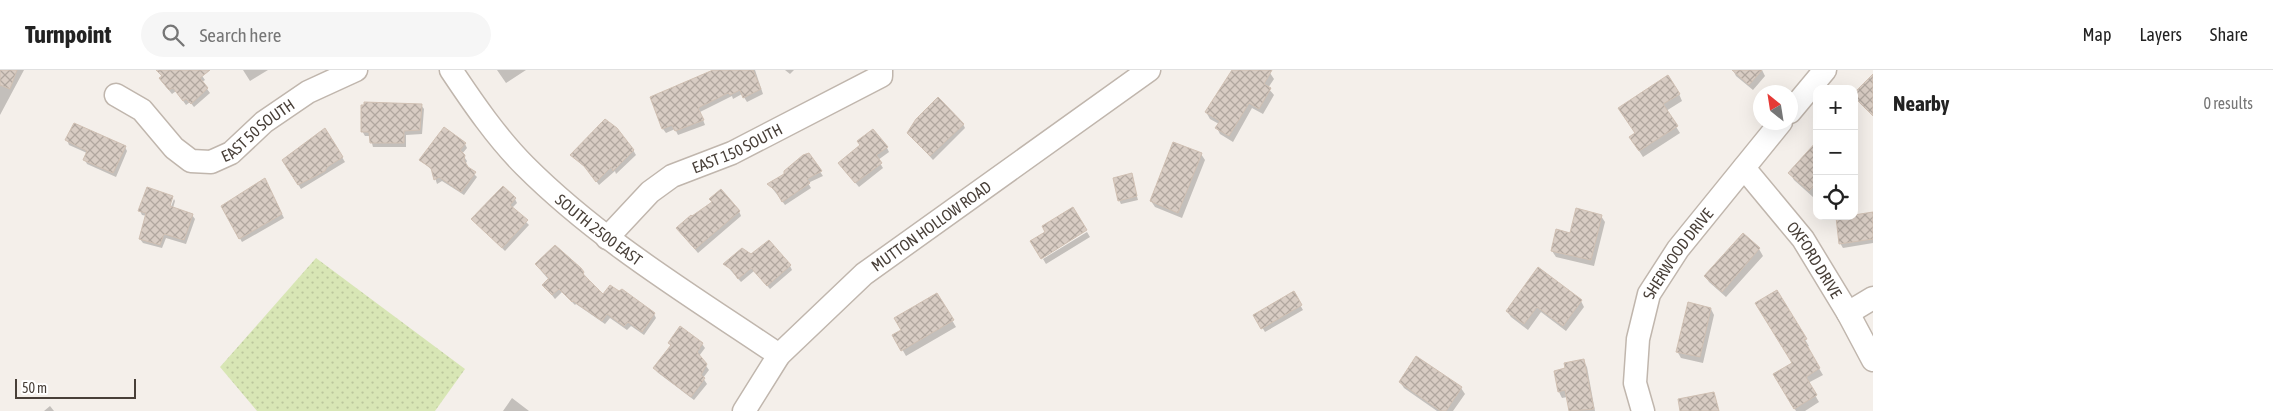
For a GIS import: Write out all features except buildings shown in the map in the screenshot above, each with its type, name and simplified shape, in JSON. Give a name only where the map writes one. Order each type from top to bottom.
[{"type":"street","name":"EAST 50 SOUTH","points":[[116,95],[142,110],[174,148],[191,160],[211,162],[231,152],[264,122],[308,92],[356,70]]},
{"type":"street","name":"SOUTH 2500 EAST","points":[[451,70],[478,111],[524,165],[566,204],[607,238],[779,355]]},
{"type":"street","name":"MUTTON HOLLOW ROAD","points":[[744,411],[779,355],[864,274],[1149,70]]},
{"type":"street","points":[[1798,102],[1825,70]]},
{"type":"street","name":"EAST 150 SOUTH","points":[[607,238],[650,192],[672,176],[732,153],[881,73]]},
{"type":"street","name":"SHERWOOD DRIVE","points":[[1643,411],[1635,383],[1638,339],[1649,294],[1678,248],[1775,130]]},
{"type":"street","name":"OXFORD DRIVE","points":[[1744,168],[1804,240],[1848,313],[1873,360]]},
{"type":"street","points":[[1848,313],[1873,298]]},
{"type":"green space","points":[[316,258],[465,369],[435,411],[257,411],[220,367]]}]
